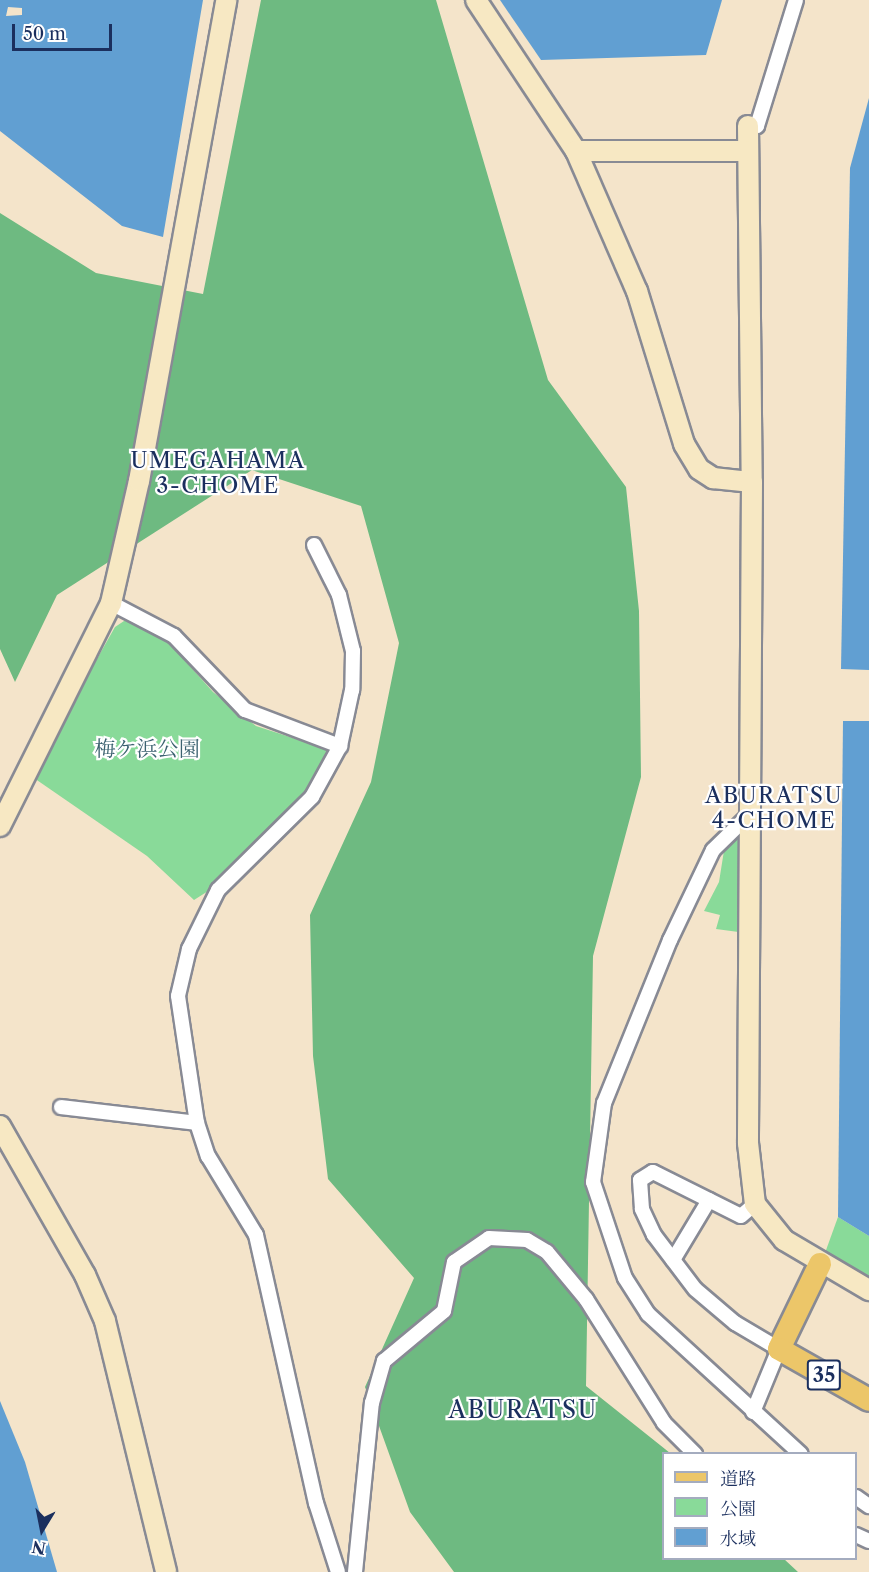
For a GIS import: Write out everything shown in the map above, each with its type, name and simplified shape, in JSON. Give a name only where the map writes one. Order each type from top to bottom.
[{"type":"main road","name":"35","points":[[820,1264],[779,1349],[869,1400]]},
{"type":"street","points":[[0,826],[111,603],[141,470],[226,0]]},
{"type":"street","points":[[476,0],[576,151],[638,291],[684,444],[699,469],[713,478],[752,482]]},
{"type":"street","points":[[796,0],[757,126],[748,126],[746,151],[752,482],[748,1143],[755,1204],[784,1240],[820,1264],[869,1290]]},
{"type":"street","points":[[576,151],[746,151]]},
{"type":"street","points":[[314,545],[339,595],[353,651],[352,690],[340,746],[312,797],[218,890],[189,949],[179,1014],[197,1123],[208,1156],[256,1235],[316,1503],[338,1572]]},
{"type":"street","points":[[111,603],[174,636],[245,710],[340,746]]},
{"type":"street","points":[[751,813],[713,850],[670,940],[604,1103],[593,1182],[634,1295],[670,1337],[799,1452]]},
{"type":"street","points":[[61,1107],[197,1123]]},
{"type":"street","points":[[0,1126],[85,1275],[105,1321],[166,1572]]},
{"type":"street","points":[[753,1412],[779,1349],[711,1305],[673,1260],[646,1220],[641,1175],[654,1172],[741,1216],[755,1204]]},
{"type":"street","points":[[673,1260],[709,1200]]},
{"type":"street","points":[[355,1572],[370,1423],[384,1361],[444,1311],[454,1262],[489,1238],[527,1240],[547,1252],[586,1299],[664,1423],[693,1452]]},
{"type":"green space","points":[[261,0],[436,0],[548,380],[626,487],[639,611],[641,777],[593,956],[586,1386],[669,1452],[662,1452],[662,1560],[785,1560],[798,1572],[454,1572],[410,1512],[365,1387],[414,1278],[328,1179],[313,1056],[310,915],[371,782],[399,643],[361,506],[252,470],[57,595],[15,682],[0,649],[0,213],[96,273],[203,294]]},
{"type":"green space","name":"梅ケ浜公園","points":[[133,615],[154,626],[213,692],[256,726],[330,750],[317,790],[216,886],[194,900],[147,856],[31,776],[115,627]]},
{"type":"green space","points":[[743,827],[746,933],[716,929],[720,915],[704,911],[719,882],[726,838]]},
{"type":"green space","points":[[838,1217],[869,1236],[869,1290],[821,1264]]},
{"type":"water","points":[[0,0],[203,0],[163,237],[122,226],[0,131]],"holes":[[[8,7],[22,8],[22,15],[6,16]]]},
{"type":"water","points":[[500,0],[722,0],[706,55],[541,60]]},
{"type":"water","points":[[869,98],[869,670],[841,669],[850,168]]},
{"type":"water","points":[[843,721],[869,721],[869,1236],[838,1217]]},
{"type":"water","points":[[0,1401],[25,1462],[57,1572],[0,1572]]},
{"type":"district","name":"UMEGAHAMA 3-CHOME","points":[[218,473]]},
{"type":"district","name":"ABURATSU 4-CHOME","points":[[774,808]]},
{"type":"district","name":"ABURATSU","points":[[523,1410]]}]
